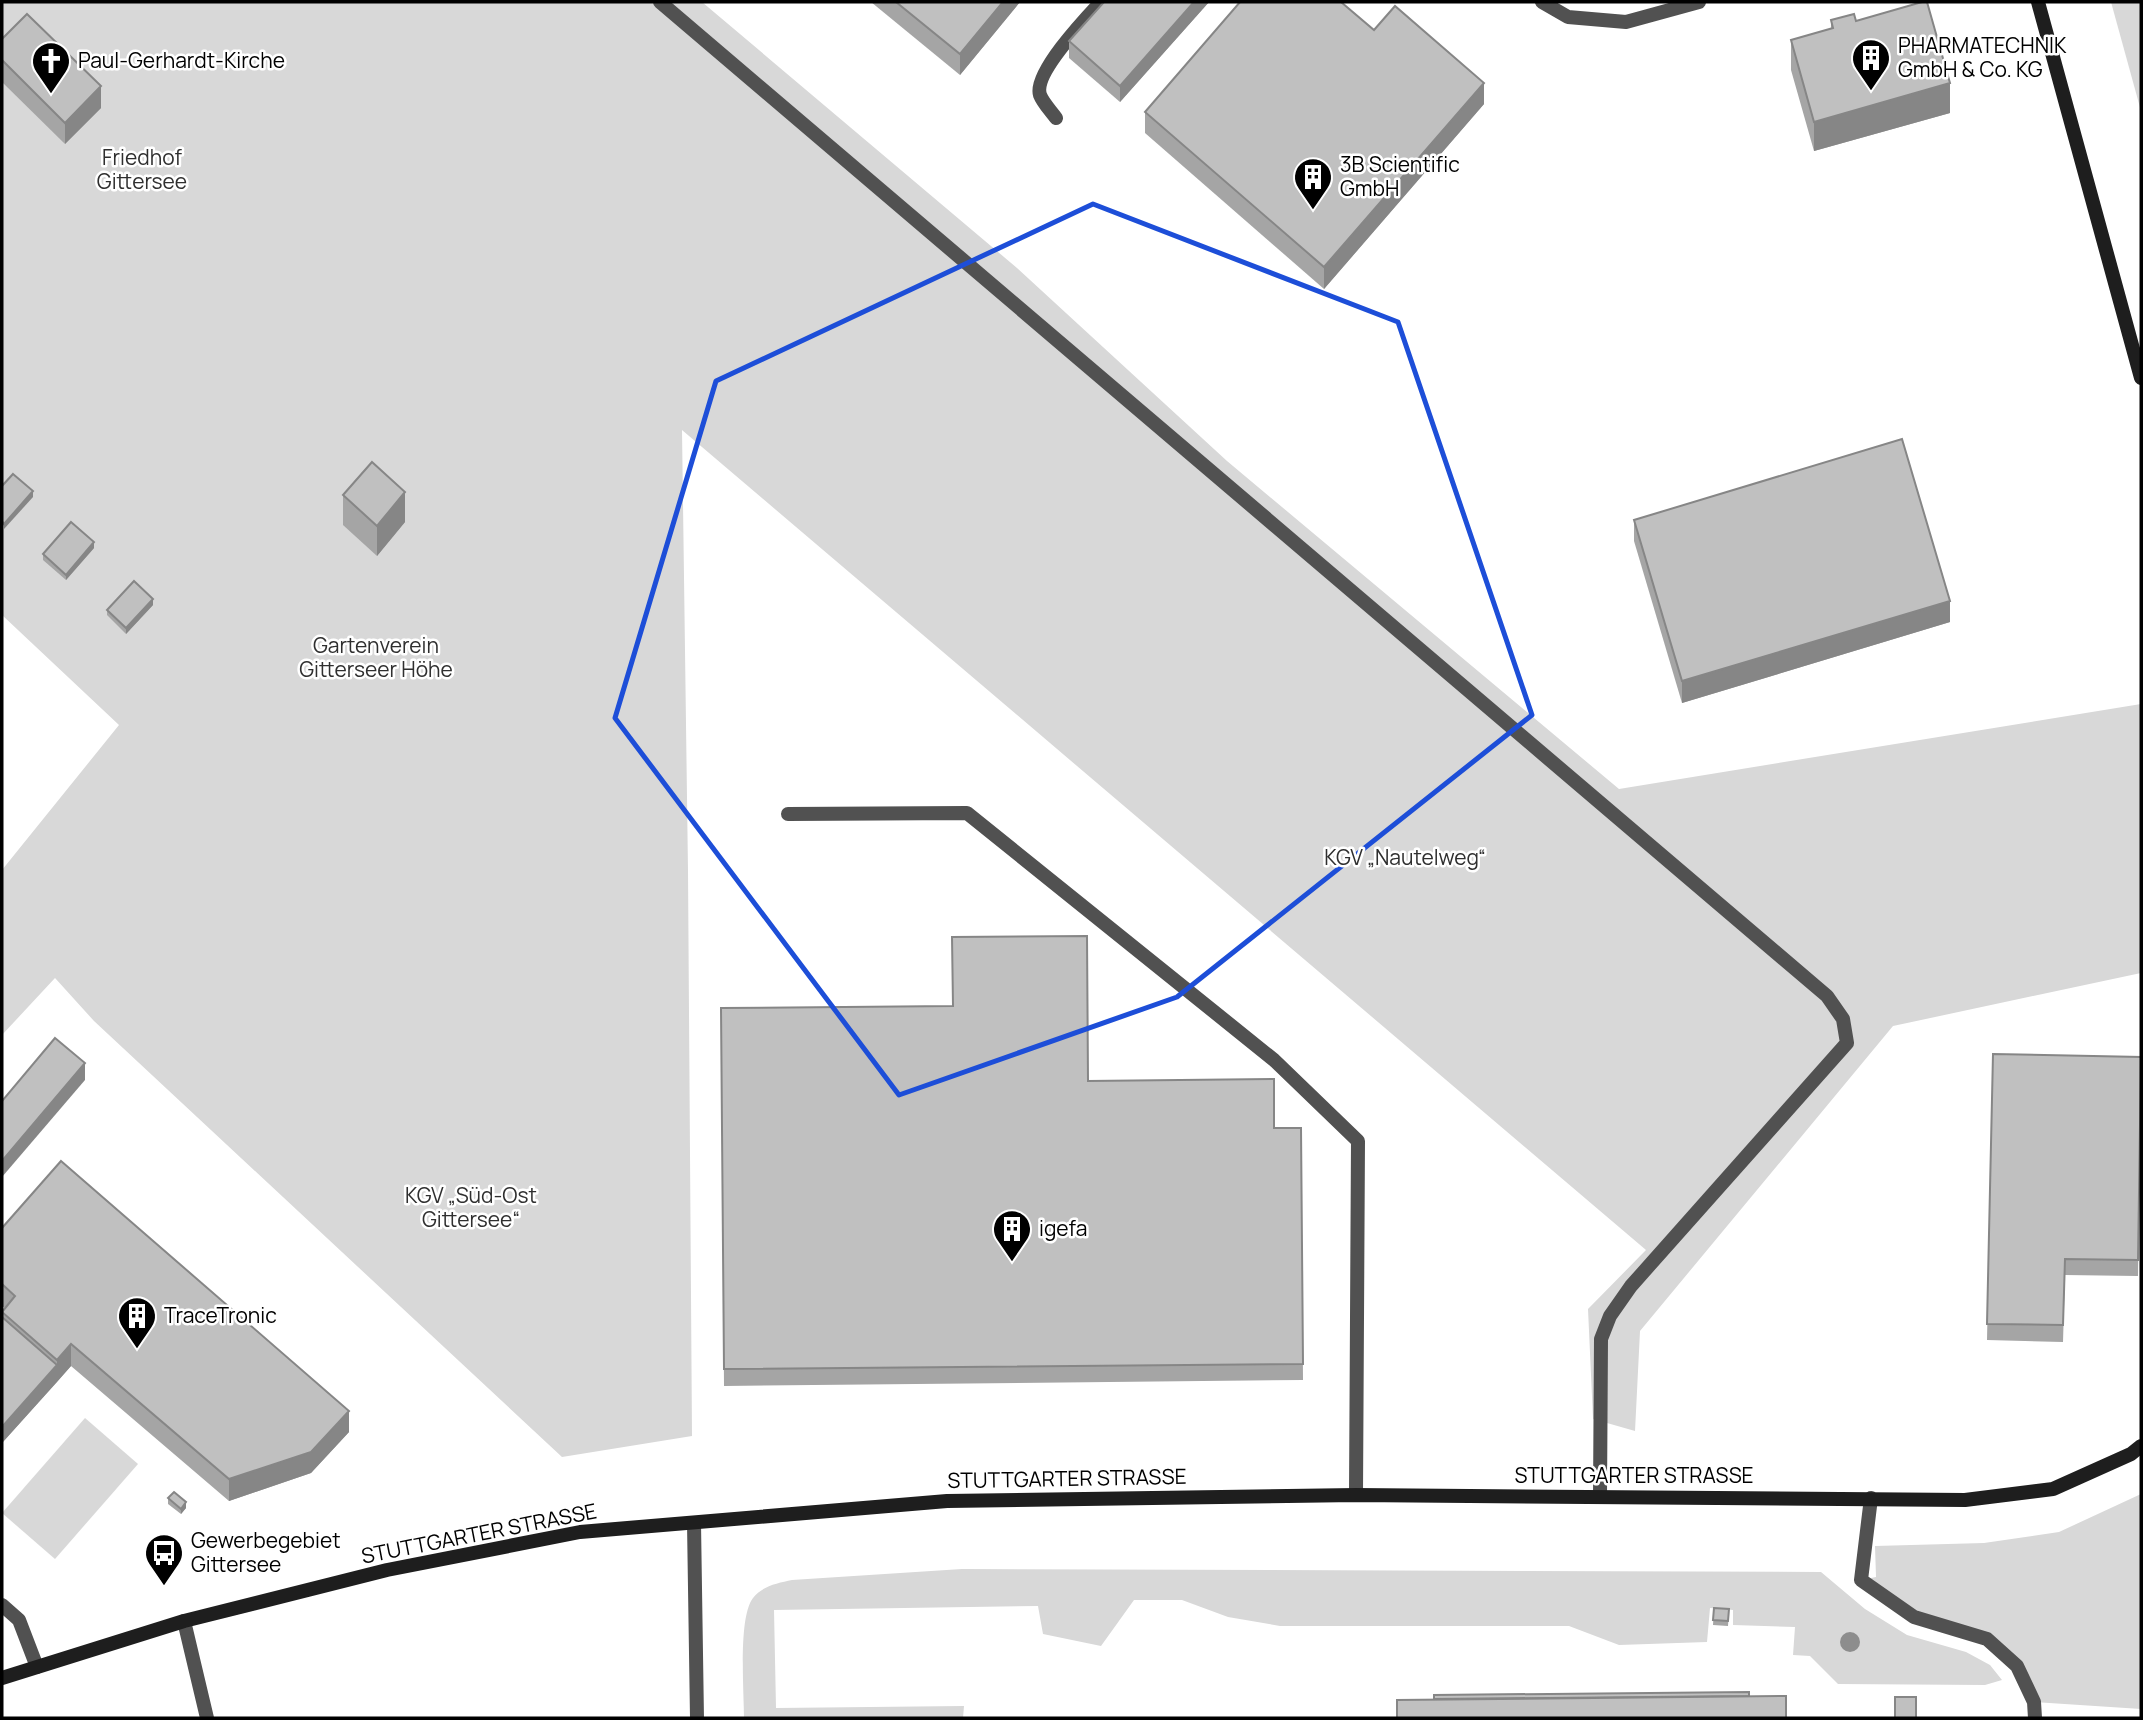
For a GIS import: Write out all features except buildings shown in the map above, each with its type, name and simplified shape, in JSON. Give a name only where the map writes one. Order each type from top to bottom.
[{"type":"main road","points":[[2038,2],[2141,378]]},
{"type":"main road","name":"STUTTGARTER STRASSE","points":[[2,1678],[184,1621],[387,1570],[580,1532],[947,1501],[1356,1495],[1965,1500],[2053,1489],[2131,1454],[2141,1446]]},
{"type":"street","points":[[660,2],[1827,996],[1843,1020],[1847,1043],[1631,1286],[1610,1315],[1601,1339],[1600,1496]]},
{"type":"street","points":[[1056,118],[1040,95],[1040,81],[1064,44],[1101,2]]},
{"type":"street","points":[[1542,2],[1569,17],[1626,22],[1699,2]]},
{"type":"street","points":[[788,814],[967,813],[1274,1060],[1358,1141],[1356,1495]]},
{"type":"street","points":[[1871,1498],[1861,1580],[1914,1617],[1986,1639],[2017,1666],[2034,1702],[2035,1718]]},
{"type":"street","points":[[694,1523],[697,1718]]},
{"type":"street","points":[[2,1605],[19,1619],[37,1667]]},
{"type":"street","points":[[184,1621],[207,1718]]},
{"type":"highlighted area","points":[[1093,204],[1398,322],[1532,715],[1177,997],[899,1095],[615,718],[716,381]]},
{"type":"green space","points":[[2,2],[702,2],[1017,268],[1227,461],[1619,789],[2141,704],[2141,973],[1893,1026],[1640,1331],[1635,1431],[1593,1419],[1588,1309],[1646,1250],[682,430],[692,1436],[562,1457],[94,1021],[55,978],[2,1035],[2,870],[119,725],[2,615]]},
{"type":"green space","points":[[2111,2],[2141,2],[2141,111]]},
{"type":"green space","points":[[85,1418],[138,1464],[55,1559],[2,1513]]},
{"type":"green space","points":[[2141,1494],[2141,1709],[2034,1702],[2017,1666],[1987,1639],[1914,1617],[1861,1580],[1876,1577],[1875,1546],[1984,1543],[2059,1532]]},
{"type":"green space","points":[[962,1569],[1821,1572],[1865,1609],[1907,1635],[1966,1652],[1990,1665],[2002,1680],[1985,1685],[1838,1684],[1810,1656],[1793,1655],[1795,1627],[1733,1625],[1733,1610],[1710,1608],[1707,1642],[1619,1645],[1569,1626],[1280,1626],[1228,1617],[1182,1600],[1134,1600],[1101,1646],[1043,1634],[1038,1606],[774,1610],[776,1708],[964,1706],[963,1718],[744,1718],[745,1621],[753,1598],[761,1591],[792,1580]]},
{"type":"place","name":"PHARMATECHNIK GmbH & Co. KG","points":[[1871,92]]},
{"type":"place","name":"Paul-Gerhardt-Kirche","points":[[51,95]]},
{"type":"place","name":"3B Scientific GmbH","points":[[1313,211]]},
{"type":"place","name":"igefa","points":[[1012,1263]]},
{"type":"place","name":"TraceTronic","points":[[137,1350]]},
{"type":"place","name":"Gewerbegebiet Gittersee","points":[[164,1587]]},
{"type":"park label","name":"Friedhof Gittersee","points":[[142,170]]},
{"type":"park label","name":"Gartenverein Gitterseer Höhe","points":[[376,658]]},
{"type":"park label","name":"KGV „Nautelweg“","points":[[1405,858]]},
{"type":"park label","name":"KGV „Süd-Ost Gittersee“","points":[[471,1208]]}]
